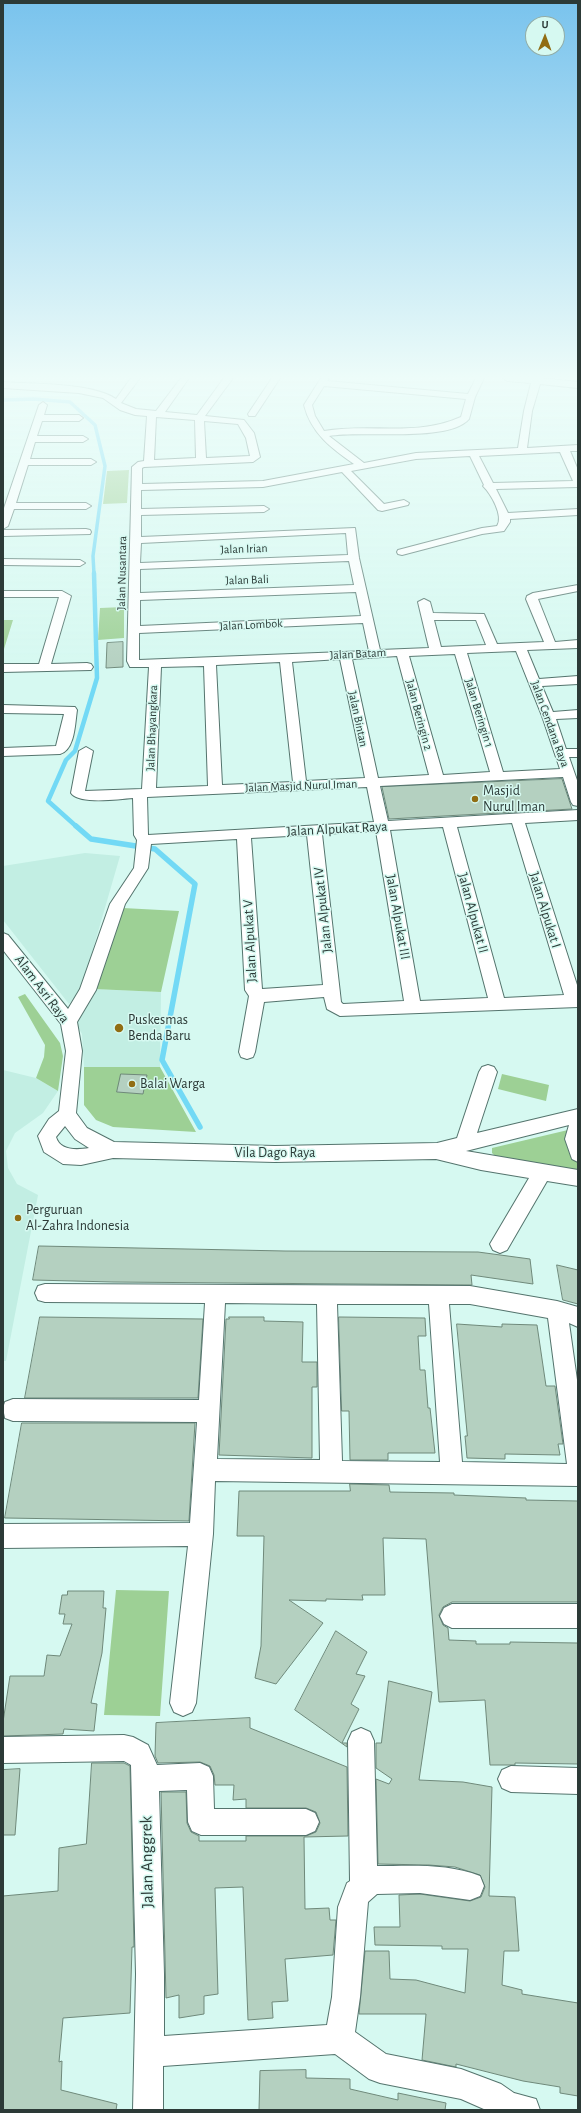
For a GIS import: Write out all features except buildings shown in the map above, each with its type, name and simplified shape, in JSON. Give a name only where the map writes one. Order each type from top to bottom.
[{"type":"street","points":[[3,526],[19,477]]},
{"type":"street","name":"Jalan Nusantara","points":[[137,477],[133,661],[139,664]]},
{"type":"street","points":[[137,487],[263,484],[303,477]]},
{"type":"street","points":[[351,477],[382,508],[404,503]]},
{"type":"street","points":[[402,552],[482,531],[500,529],[505,522],[505,516],[484,477]]},
{"type":"street","points":[[488,486],[578,482]]},
{"type":"street","points":[[225,486],[227,510]]},
{"type":"street","points":[[10,506],[86,506]]},
{"type":"street","points":[[136,512],[264,509]]},
{"type":"street","points":[[505,516],[578,512]]},
{"type":"street","points":[[135,540],[351,530],[354,558],[375,653]]},
{"type":"street","points":[[3,533],[86,532]]},
{"type":"street","name":"Jalan Irian","points":[[136,566],[354,558]]},
{"type":"street","points":[[5,563],[80,562]]},
{"type":"street","name":"Jalan Bali","points":[[135,597],[360,588]]},
{"type":"street","points":[[551,645],[532,599],[533,596],[578,588]]},
{"type":"street","points":[[3,594],[62,594],[65,596],[44,668]]},
{"type":"street","points":[[424,602],[436,650]]},
{"type":"street","points":[[428,617],[480,616],[493,648]]},
{"type":"street","name":"Jalan Lombok","points":[[134,630],[368,619]]},
{"type":"street","name":"Jalan Batam","points":[[139,664],[210,662],[578,644]]},
{"type":"street","name":"Jalan Cendana Raya","points":[[520,647],[548,716],[577,797]]},
{"type":"street","name":"Jalan Beringin 1","points":[[460,649],[498,776]]},
{"type":"street","name":"Jalan Beringin 2","points":[[402,652],[437,779]]},
{"type":"street","name":"Jalan Bintan","points":[[346,655],[371,782],[382,826]]},
{"type":"street","points":[[286,658],[300,785]]},
{"type":"street","points":[[210,662],[215,789]]},
{"type":"street","name":"Jalan Bhayangkara","points":[[144,793],[155,664]]},
{"type":"street","points":[[3,668],[87,667]]},
{"type":"street","points":[[534,683],[578,680]]},
{"type":"street","points":[[3,709],[71,710],[63,747],[60,750],[3,752]]},
{"type":"street","points":[[548,716],[578,714]]},
{"type":"street","name":"Jalan Masjid Nurul Iman","points":[[86,751],[78,793],[86,796],[568,773]]},
{"type":"street","points":[[561,753],[578,753]]},
{"type":"street","points":[[69,1022],[88,990],[118,904],[141,868],[144,840],[141,835],[144,793]]},
{"type":"street","name":"Jalan Alpukat Raya","points":[[144,840],[578,815]]},
{"type":"street","name":"Jalan Alpukat I","points":[[517,818],[576,1001]]},
{"type":"street","name":"Jalan Alpukat II","points":[[449,822],[498,1004]]},
{"type":"street","name":"Jalan Alpukat III","points":[[382,826],[413,1007]]},
{"type":"street","name":"Jalan Alpukat IV","points":[[314,830],[334,1005],[340,1010],[576,1001]]},
{"type":"street","name":"Jalan Alpukat V","points":[[244,834],[253,990],[257,995],[265,996],[332,990]]},
{"type":"street","name":"Alam Asri Raya","points":[[3,939],[69,1022],[74,1051],[67,1114]]},
{"type":"street","points":[[247,1052],[257,995]]},
{"type":"street","points":[[464,1144],[488,1072]]},
{"type":"street","name":"Vila Dago Raya","points":[[113,1150],[87,1139],[74,1128],[67,1114],[55,1124],[47,1136],[50,1147],[63,1156],[81,1157],[113,1150],[275,1154],[437,1151],[578,1116]]},
{"type":"street","points":[[578,1126],[574,1139],[578,1154]]},
{"type":"street","name":"Vila Dago Raya","points":[[437,1151],[482,1162],[544,1171],[578,1178]]},
{"type":"street","points":[[500,1244],[544,1171]]},
{"type":"street","points":[[45,1293],[470,1295],[557,1310],[578,1317]]},
{"type":"street","points":[[184,1703],[201,1534],[216,1294]]},
{"type":"street","points":[[327,1294],[331,1472]]},
{"type":"street","points":[[438,1295],[452,1473]]},
{"type":"street","points":[[557,1310],[578,1465]]},
{"type":"street","points":[[13,1410],[208,1410]]},
{"type":"street","points":[[205,1470],[578,1475]]},
{"type":"street","points":[[3,1536],[201,1534]]},
{"type":"street","points":[[452,1616],[578,1616]]},
{"type":"street","points":[[361,1741],[364,1885]]},
{"type":"street","name":"Jalan Anggrek","points":[[3,1750],[102,1748],[134,1750],[142,1758],[146,1779],[150,2052],[148,2110]]},
{"type":"street","points":[[146,1779],[200,1776],[201,1822],[306,1822]]},
{"type":"street","points":[[511,1779],[578,1781]]},
{"type":"street","points":[[339,2039],[346,1997],[352,1907],[357,1893],[371,1880],[420,1879],[470,1886]]},
{"type":"street","points":[[150,2052],[339,2039],[380,2068],[461,2084],[490,2095],[509,2107],[525,2110]]},
{"type":"shaded area","points":[[85,853],[120,856],[82,987],[69,1004],[3,920],[3,866]]},
{"type":"shaded area","name":"Puskesmas Benda Baru","points":[[94,989],[161,992],[160,1067],[84,1067],[82,1034],[75,1022]]},
{"type":"shaded area","name":"Perguruan Al-Zahra Indonesia","points":[[3,1070],[36,1078],[58,1091],[43,1113],[15,1133],[6,1151],[8,1168],[17,1184],[38,1195],[6,1361],[3,1361]]},
{"type":"green space","points":[[106,477],[129,477],[127,503],[103,504]]},
{"type":"green space","points":[[124,607],[124,638],[98,640],[100,608]]},
{"type":"green space","points":[[3,620],[13,620],[4,649],[3,649]]},
{"type":"green space","points":[[123,908],[179,911],[161,992],[94,989]]},
{"type":"green space","points":[[25,994],[60,1043],[63,1056],[58,1091],[36,1078],[44,1057],[45,1045],[18,997]]},
{"type":"green space","points":[[84,1067],[160,1067],[196,1132],[113,1127],[96,1120],[84,1105]]},
{"type":"green space","points":[[502,1074],[549,1085],[546,1101],[498,1089]]},
{"type":"green space","points":[[568,1130],[566,1140],[568,1148],[578,1162],[578,1170],[496,1157],[492,1153],[492,1148]]},
{"type":"green space","points":[[116,1590],[169,1591],[160,1716],[104,1715]]},
{"type":"waterway","points":[[94,574],[93,556],[104,477]]},
{"type":"waterway","points":[[77,827],[48,801],[66,760],[75,751],[97,678],[94,573]]},
{"type":"waterway","points":[[76,826],[91,839],[155,849],[195,884],[162,1060],[200,1127]]},
{"type":"place","name":"Masjid Nurul Iman","points":[[475,799]]},
{"type":"place","name":"Puskesmas Benda Baru","points":[[119,1028]]},
{"type":"place","name":"Balai Warga","points":[[132,1084]]},
{"type":"place","name":"Perguruan Al-Zahra Indonesia","points":[[18,1218]]}]
